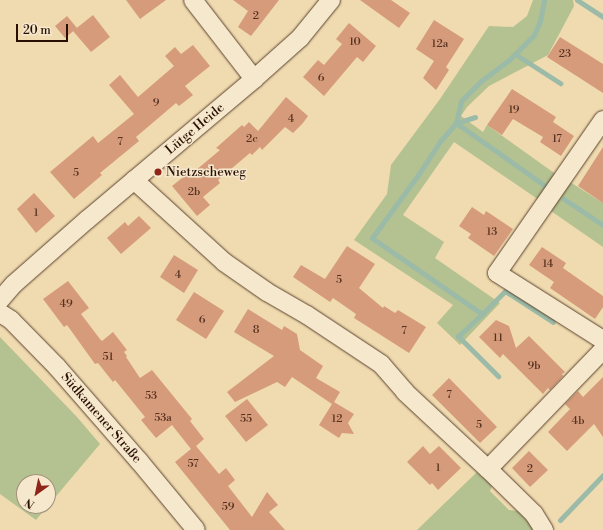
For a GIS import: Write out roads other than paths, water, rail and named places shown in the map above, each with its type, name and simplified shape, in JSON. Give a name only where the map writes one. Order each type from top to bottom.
[{"type":"street","points":[[193,0],[254,79]]},
{"type":"street","name":"Lütge Heide","points":[[0,300],[14,284],[300,38],[331,0]]},
{"type":"street","points":[[603,120],[497,273],[603,340]]},
{"type":"street","points":[[134,180],[224,262],[267,292],[307,315],[381,364],[405,392],[534,514],[544,530]]},
{"type":"street","name":"Südkamener Straße","points":[[0,313],[11,320],[56,367],[139,461],[196,530]]},
{"type":"street","points":[[488,469],[603,350]]},
{"type":"waterway","points":[[544,0],[540,21],[534,35],[509,60],[481,81],[461,101],[456,123],[544,185]]},
{"type":"waterway","points":[[577,0],[603,17]]},
{"type":"waterway","points":[[515,54],[560,83]]},
{"type":"waterway","points":[[475,117],[456,123],[441,140],[418,175],[372,238],[482,314],[505,291],[553,322]]},
{"type":"waterway","points":[[564,199],[603,225]]},
{"type":"waterway","points":[[482,314],[458,336],[498,376]]},
{"type":"waterway","points":[[560,520],[603,475]]},
{"type":"place","name":"Nietzscheweg","points":[[158,172]]}]
